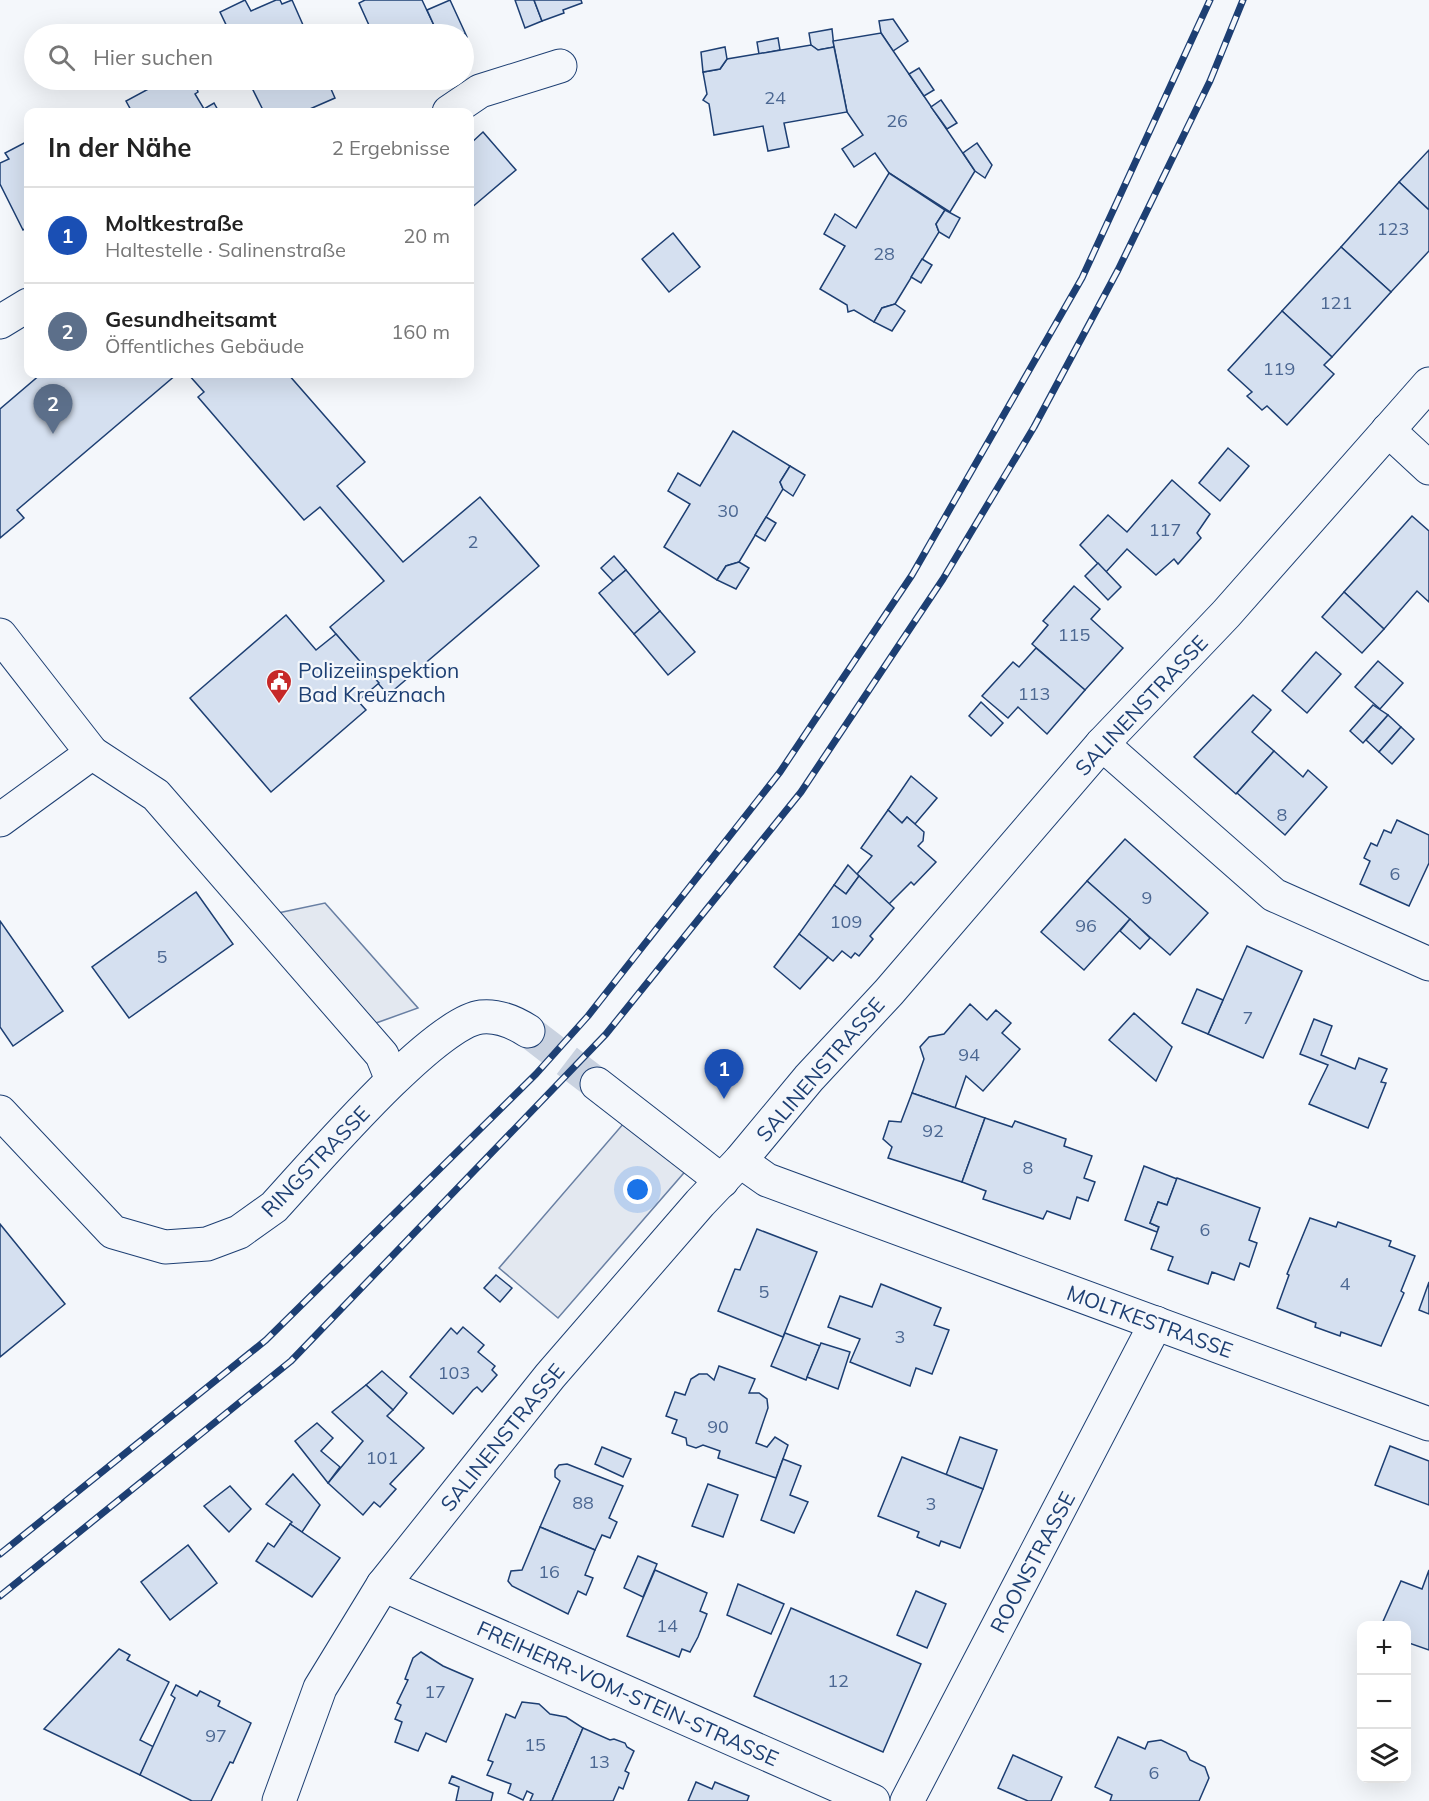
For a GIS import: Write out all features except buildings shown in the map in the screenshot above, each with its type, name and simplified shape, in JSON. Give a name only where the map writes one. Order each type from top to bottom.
[{"type":"street","points":[[455,108],[480,91],[560,66]]},
{"type":"street","points":[[0,322],[24,307]]},
{"type":"street","name":"SALINENSTRASSE","points":[[279,1801],[320,1688],[383,1586],[550,1376],[1102,744],[1226,614],[1429,384]]},
{"type":"street","points":[[1388,430],[1429,468]]},
{"type":"street","points":[[0,635],[92,753],[156,795],[382,1055],[392,1080]]},
{"type":"street","points":[[1102,744],[1274,895],[1429,964]]},
{"type":"street","points":[[0,820],[92,753]]},
{"type":"street","name":"RINGSTRASSE","points":[[0,1112],[113,1232],[145,1243],[188,1247],[223,1238],[256,1222],[274,1207],[392,1080],[459,1024],[480,1017],[497,1017],[514,1022],[528,1031]]},
{"type":"street","points":[[597,1084],[731,1171]]},
{"type":"street","name":"MOLTKESTRASSE","points":[[731,1171],[767,1180],[1429,1424]]},
{"type":"street","name":"ROONSTRASSE","points":[[907,1801],[1156,1323]]},
{"type":"street","name":"FREIHERR-VOM-STEIN-STRASSE","points":[[383,1586],[873,1801]]},
{"type":"shaded area","points":[[325,903],[418,1008],[376,1023],[278,913]]},
{"type":"shaded area","points":[[630,1116],[689,1167],[558,1318],[499,1268]]},
{"type":"tunnel","points":[[528,1031],[597,1084]]},
{"type":"railway","points":[[0,1554],[266,1340],[536,1074],[588,1016],[780,772],[912,575],[1082,278],[1210,0]]},
{"type":"railway","points":[[0,1596],[291,1361],[606,1034],[801,792],[943,579],[1034,427],[1118,270],[1210,81],[1243,0]]},
{"type":"place","name":"Gesundheitsamt","points":[[53,434]]},
{"type":"place","name":"Polizeiinspektion Bad Kreuznach","points":[[279,705]]},
{"type":"place","name":"Moltkestraße","points":[[724,1099]]}]
